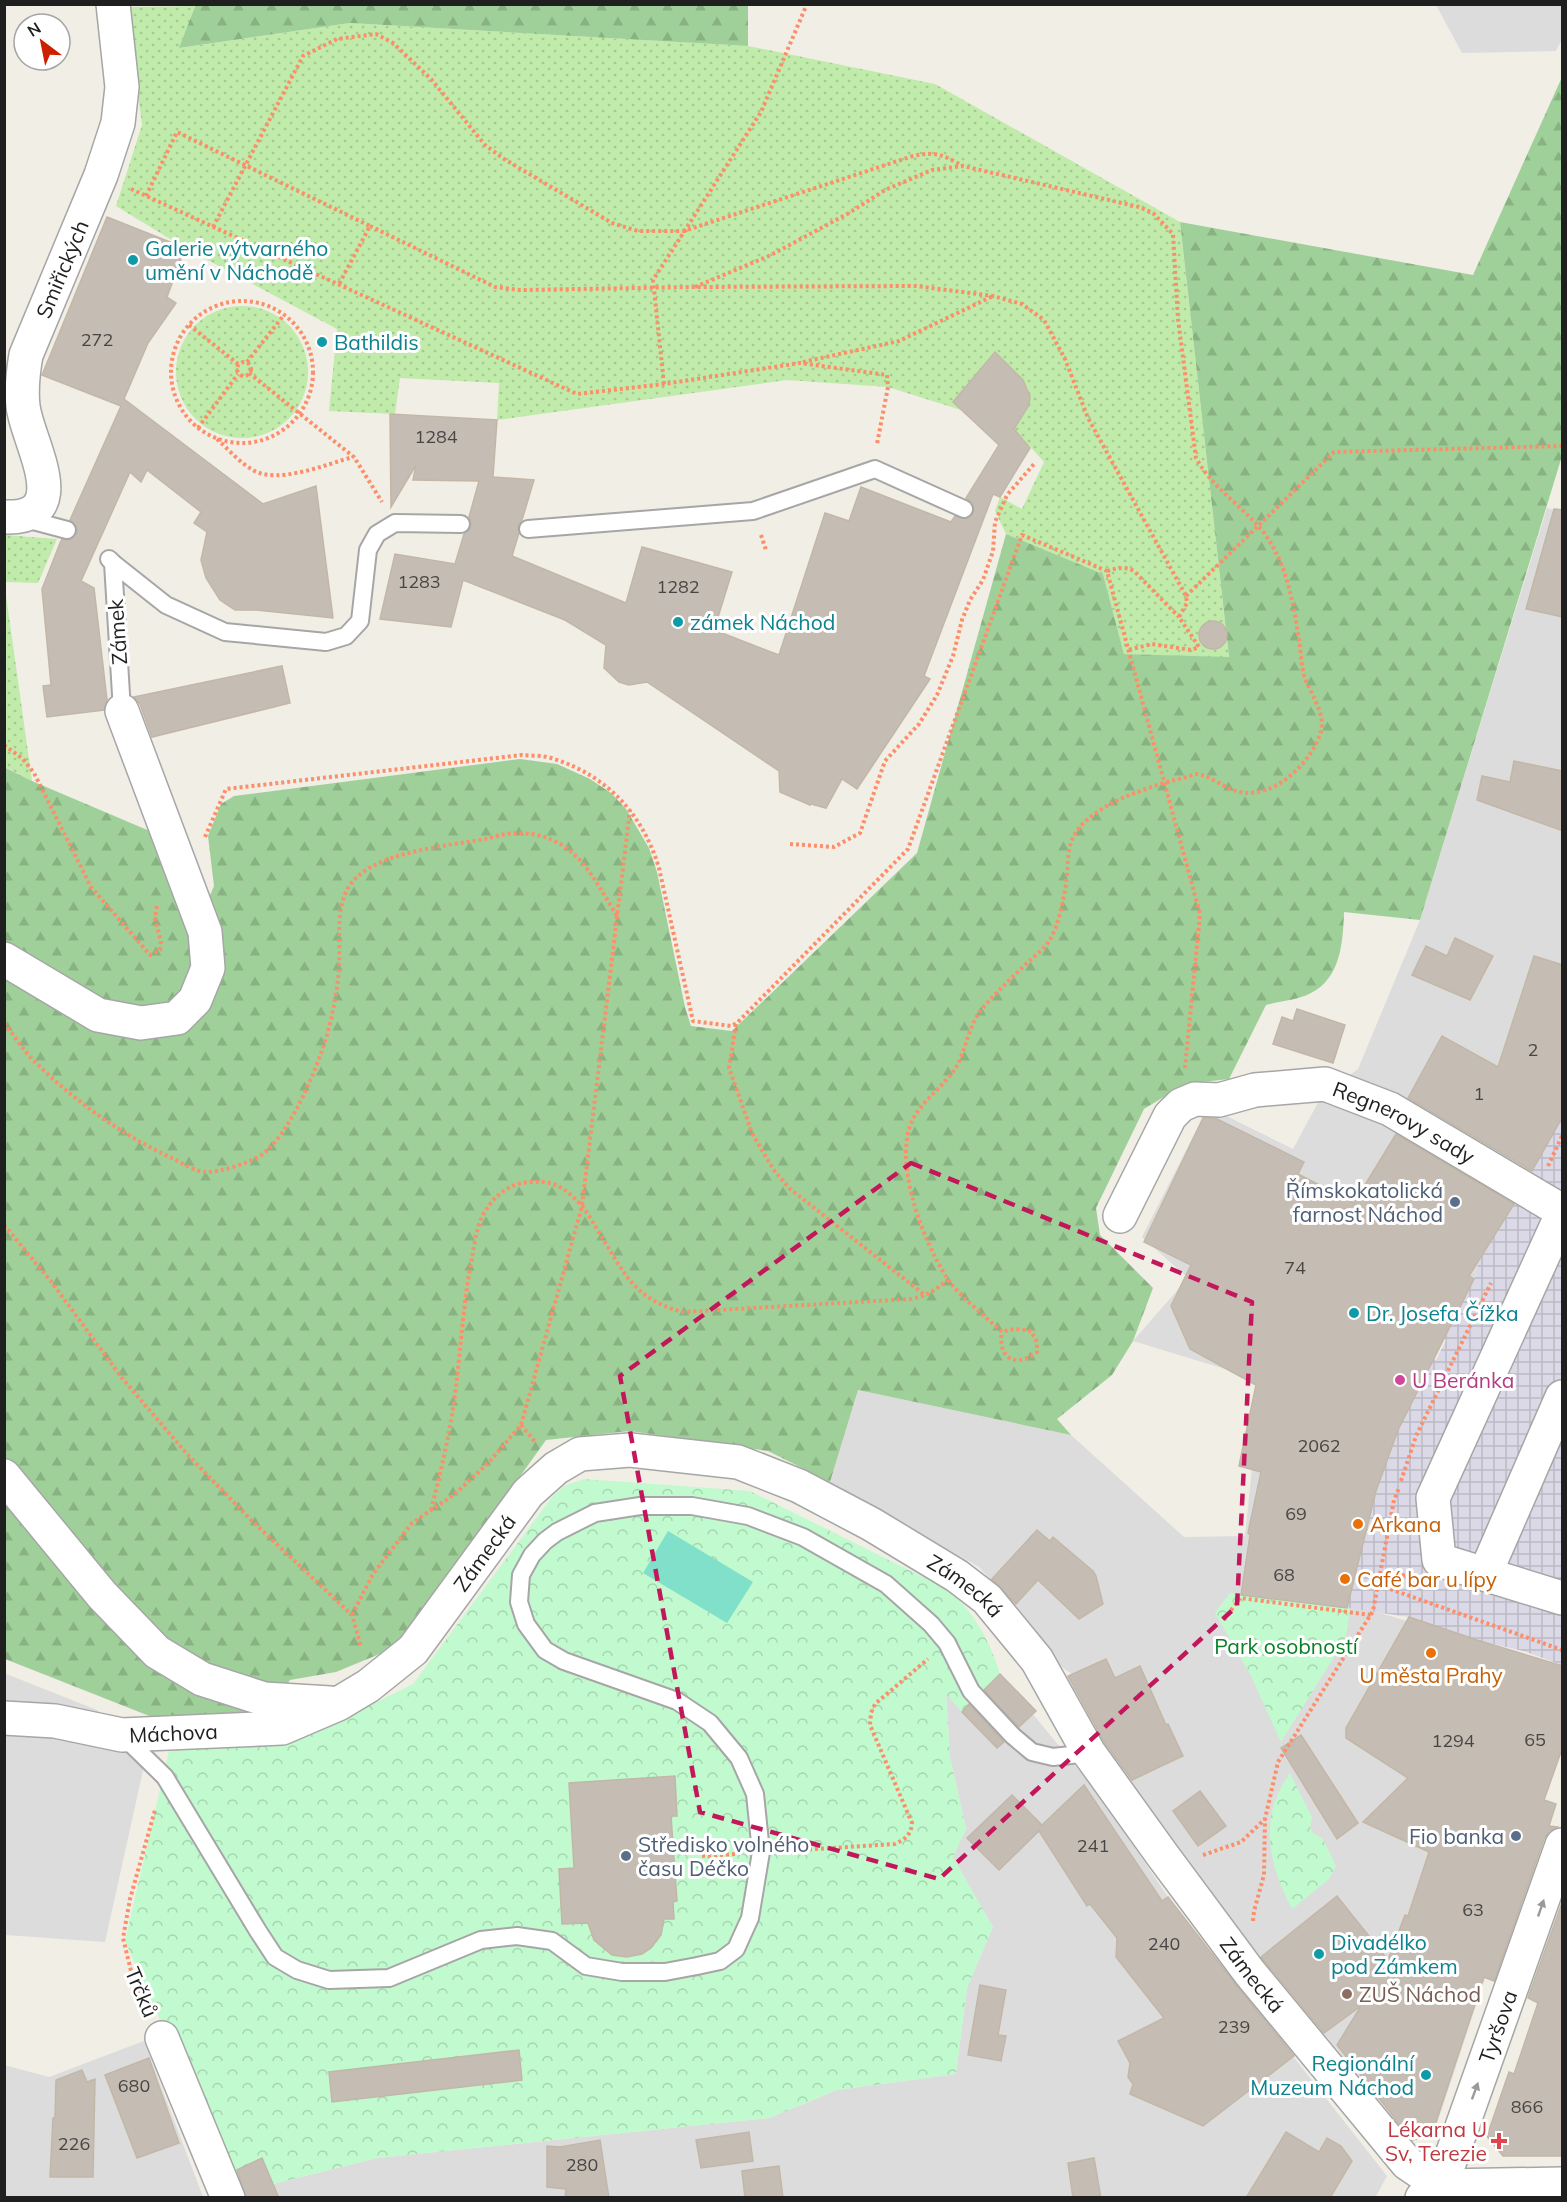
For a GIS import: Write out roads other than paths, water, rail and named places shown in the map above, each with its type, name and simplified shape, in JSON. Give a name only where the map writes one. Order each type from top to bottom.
[{"type":"street","name":"Smiřických","points":[[11,517],[35,511],[43,498],[45,484],[43,469],[28,430],[22,405],[22,377],[26,355],[101,175],[118,123],[122,87],[113,4]]},
{"type":"street","points":[[4,959],[98,1015],[141,1023],[177,1018],[195,1000],[208,968],[205,932],[122,711]]},
{"type":"street","name":"Regnerovy sady","points":[[1120,1216],[1170,1116],[1181,1105],[1195,1099],[1219,1100],[1256,1090],[1325,1084],[1390,1109],[1563,1212]]},
{"type":"street","points":[[1563,1212],[1433,1498],[1439,1560],[1563,1598]]},
{"type":"street","points":[[1485,1574],[1563,1397]]},
{"type":"street","name":"Zámecká","points":[[338,1704],[368,1686],[412,1650],[528,1494],[556,1468],[580,1454],[630,1450],[738,1462],[799,1486],[871,1524],[957,1576],[987,1599],[1037,1660],[1089,1753],[1163,1857],[1251,1973],[1432,2192]]},
{"type":"street","points":[[4,1476],[102,1595],[157,1652],[202,1679],[264,1699],[338,1704]]},
{"type":"street","name":"Máchova","points":[[4,1718],[55,1721],[122,1735],[282,1728],[338,1704]]},
{"type":"street","name":"Tyršova","points":[[1432,2192],[1563,1845]]},
{"type":"street","name":"Trčků","points":[[162,2038],[228,2198]]},
{"type":"street","points":[[1432,2192],[1563,2184]]},
{"type":"lane","points":[[528,530],[753,511],[874,469],[964,509]]},
{"type":"lane","points":[[11,517],[67,530]]},
{"type":"lane","name":"Zámek","points":[[122,711],[110,560],[166,605],[225,632],[326,642],[346,636],[360,621],[368,550],[377,534],[395,523],[461,524]]},
{"type":"lane","points":[[122,1735],[165,1777],[275,1957],[297,1970],[329,1980],[389,1977],[481,1940],[517,1936],[552,1941],[586,1966],[622,1972],[665,1972],[720,1961],[736,1949],[750,1918],[761,1852],[755,1794],[739,1758],[710,1723],[677,1701],[564,1661],[545,1650],[526,1624],[519,1602],[521,1575],[532,1555],[556,1532],[596,1513],[640,1506],[692,1506],[748,1515],[803,1537],[886,1584],[931,1624],[947,1643],[971,1691],[1013,1736],[1032,1752],[1053,1757],[1089,1753]]},
{"type":"place","name":"Galerie výtvarného umění v Náchodě","points":[[133,260]]},
{"type":"place","name":"Bathildis","points":[[322,342]]},
{"type":"place","name":"zámek Náchod","points":[[678,622]]},
{"type":"place","name":"Římskokatolická farnost Náchod","points":[[1455,1202]]},
{"type":"place","name":"Dr. Josefa Čížka","points":[[1354,1313]]},
{"type":"place","name":"U Beránka","points":[[1400,1380]]},
{"type":"place","name":"Arkana","points":[[1358,1524]]},
{"type":"place","name":"Café bar u lípy","points":[[1345,1579]]},
{"type":"place","name":"U města Prahy","points":[[1431,1653]]},
{"type":"place","name":"Fio banka","points":[[1516,1836]]},
{"type":"place","name":"Středisko volného času Déčko","points":[[626,1856]]},
{"type":"place","name":"Divadélko pod Zámkem","points":[[1319,1954]]},
{"type":"place","name":"ZUŠ Náchod","points":[[1347,1994]]},
{"type":"place","name":"Regionální Muzeum Náchod","points":[[1426,2075]]},
{"type":"place","name":"Lékarna U Sv, Terezie","points":[[1499,2141]]},
{"type":"park label","name":"Park osobností","points":[[1286,1646]]}]
